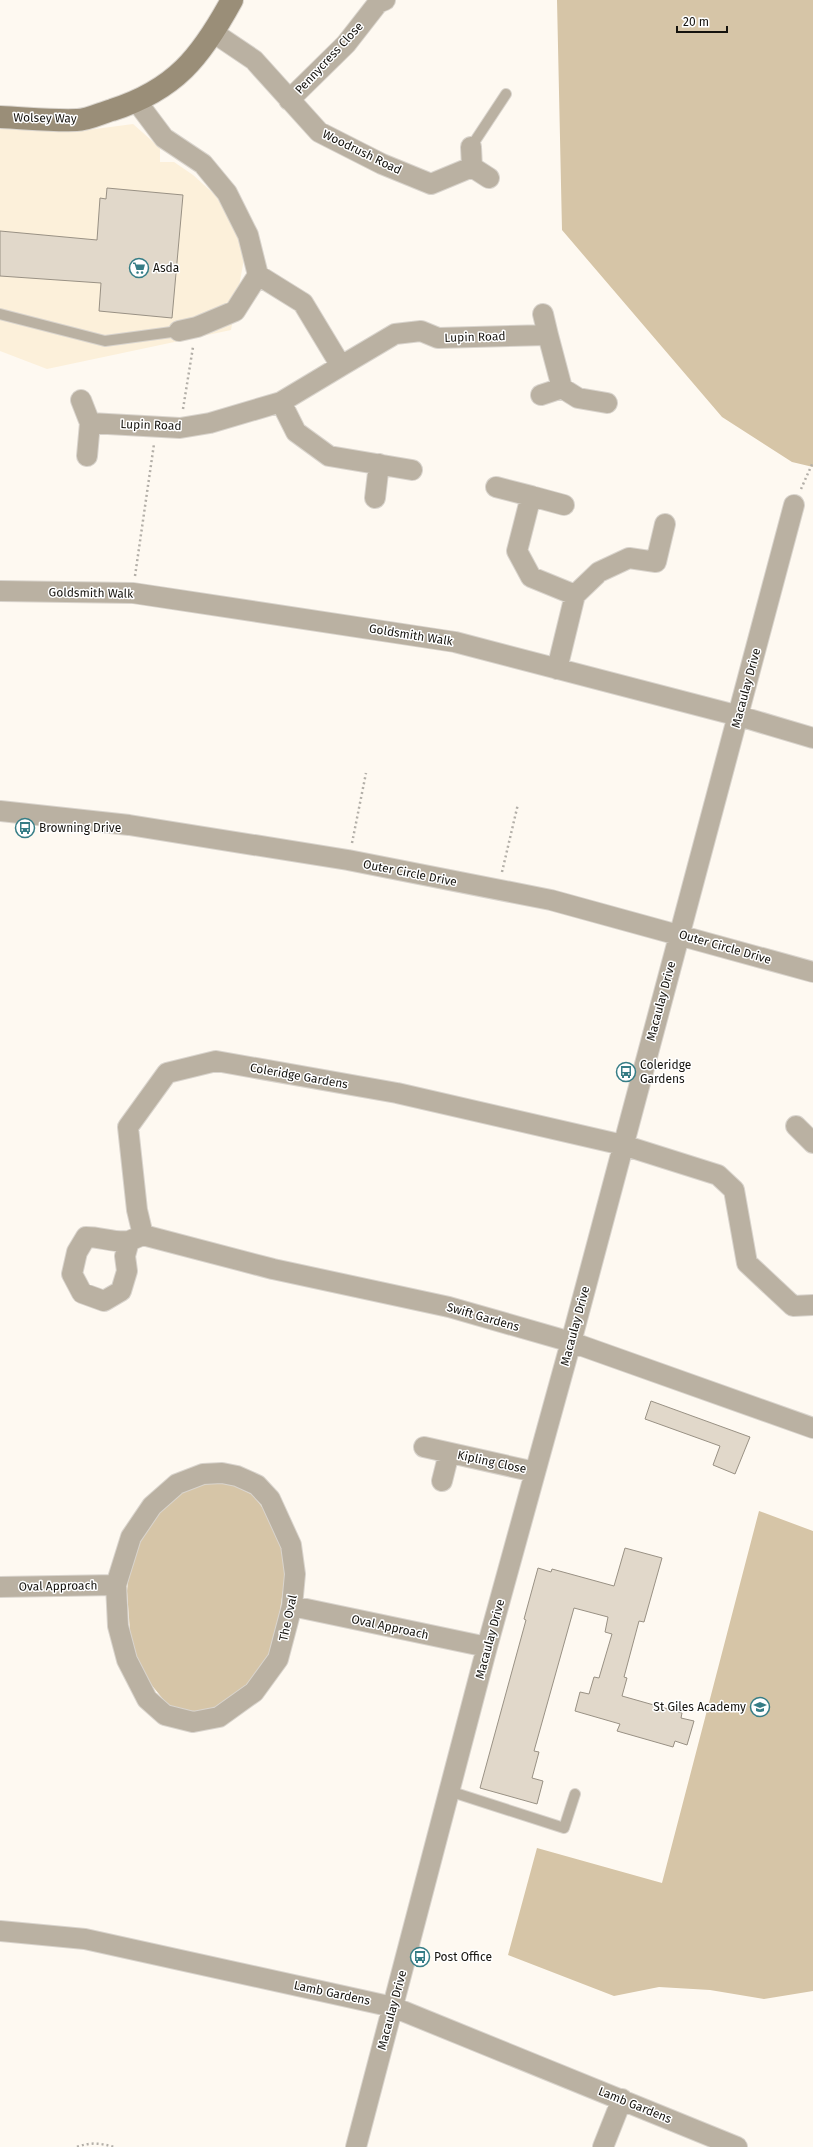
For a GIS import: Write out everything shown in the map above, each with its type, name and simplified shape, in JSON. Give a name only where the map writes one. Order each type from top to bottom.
[{"type":"street","name":"Wolsey Way","points":[[0,117],[78,120],[137,102],[168,83],[190,65],[214,33],[232,0]]},
{"type":"street","name":"Pennycress Close","points":[[289,100],[346,44],[378,3],[385,0]]},
{"type":"street","name":"Woodrush Road","points":[[214,33],[254,60],[319,132],[382,164],[431,184],[472,167]]},
{"type":"street","points":[[137,102],[164,138],[203,164],[227,193],[248,235],[258,275],[303,303],[341,366]]},
{"type":"street","points":[[471,147],[472,167],[489,178]]},
{"type":"street","points":[[188,329],[235,311],[258,275]]},
{"type":"street","points":[[543,314],[562,388],[578,398],[607,403]]},
{"type":"street","name":"Lupin Road","points":[[90,423],[180,428],[210,423],[281,402],[395,334],[421,331],[438,338],[548,335]]},
{"type":"street","points":[[541,395],[562,388]]},
{"type":"street","points":[[81,400],[90,423],[87,456]]},
{"type":"street","points":[[281,402],[296,432],[329,456],[412,470]]},
{"type":"street","points":[[375,498],[379,464]]},
{"type":"street","points":[[496,487],[564,505]]},
{"type":"street","points":[[531,496],[517,551],[531,577],[575,595]]},
{"type":"street","name":"Macaulay Drive","points":[[356,2147],[487,1647],[571,1342],[678,934],[739,716],[794,505]]},
{"type":"street","points":[[557,669],[575,595],[599,572],[629,558],[656,562],[665,524]]},
{"type":"street","name":"Goldsmith Walk","points":[[0,591],[133,593],[455,642],[739,716],[813,738]]},
{"type":"street","name":"Outer Circle Drive","points":[[0,811],[129,825],[348,860],[551,900],[813,972]]},
{"type":"street","name":"Coleridge Gardens","points":[[136,1238],[137,1210],[128,1127],[167,1073],[216,1061],[397,1093],[623,1145],[718,1176],[734,1190],[747,1263],[793,1306],[813,1305]]},
{"type":"street","points":[[796,1126],[813,1143]]},
{"type":"street","name":"Swift Gardens","points":[[136,1238],[449,1307],[571,1342],[813,1428]]},
{"type":"street","name":"Kipling Close","points":[[424,1447],[535,1472]]},
{"type":"street","name":"Kipling Close","points":[[442,1482],[449,1453]]},
{"type":"street","name":"The Oval","points":[[222,1472],[238,1476],[257,1485],[270,1499],[291,1545],[295,1574],[292,1606],[278,1659],[254,1692],[219,1717],[193,1722],[165,1715],[147,1698],[127,1660],[123,1646],[118,1626],[116,1585],[131,1537],[152,1506],[177,1484],[203,1474],[222,1472]]},
{"type":"street","name":"Oval Approach","points":[[0,1587],[116,1585]]},
{"type":"street","name":"Oval Approach","points":[[292,1606],[487,1647]]},
{"type":"street","name":"Lamb Gardens","points":[[0,1931],[85,1939],[393,2007],[737,2147]]},
{"type":"street","points":[[603,2147],[622,2099]]},
{"type":"lane","points":[[471,147],[506,94]]},
{"type":"lane","points":[[0,314],[105,341],[188,329]]},
{"type":"lane","points":[[449,1791],[564,1828],[575,1794]]},
{"type":"path","points":[[180,428],[188,329]]},
{"type":"path","points":[[133,593],[157,426]]},
{"type":"path","points":[[794,505],[813,462]]},
{"type":"path","points":[[348,860],[366,773]]},
{"type":"path","points":[[498,890],[518,804]]},
{"type":"path","points":[[77,2147],[85,2144],[99,2143],[114,2147]]},
{"type":"shaded area","points":[[557,0],[813,0],[813,467],[792,462],[722,417],[562,230]]},
{"type":"shaded area","points":[[133,124],[160,148],[160,162],[174,162],[193,175],[214,194],[232,220],[239,237],[244,259],[231,330],[47,369],[0,351],[0,129],[80,131]]},
{"type":"shaded area","points":[[204,1483],[231,1484],[253,1495],[270,1518],[282,1548],[285,1577],[279,1617],[269,1654],[247,1688],[212,1712],[183,1712],[167,1704],[150,1683],[135,1656],[130,1631],[127,1591],[130,1565],[139,1538],[157,1512],[179,1490]]},
{"type":"shaded area","name":"St Giles Academy","points":[[759,1511],[813,1531],[813,1991],[764,1999],[710,1990],[659,1987],[614,1996],[508,1955],[537,1848],[662,1883]]},
{"type":"building","name":"Asda","points":[[107,188],[183,195],[172,318],[99,311],[101,283],[0,276],[0,231],[97,240],[100,198],[106,199]]},
{"type":"building","points":[[651,1401],[750,1437],[735,1474],[713,1465],[720,1446],[645,1419]]},
{"type":"building","points":[[625,1548],[662,1558],[644,1622],[639,1621],[624,1677],[627,1678],[622,1696],[682,1713],[681,1718],[694,1721],[687,1745],[675,1741],[673,1747],[617,1731],[620,1724],[575,1711],[580,1692],[589,1694],[594,1677],[599,1678],[612,1634],[605,1632],[608,1617],[574,1608],[534,1751],[539,1752],[532,1778],[543,1781],[537,1804],[480,1788],[526,1620],[524,1619],[538,1568],[551,1572],[552,1569],[614,1586]]},
{"type":"place","name":"Asda","points":[[139,268]]},
{"type":"place","name":"Browning Drive","points":[[25,828]]},
{"type":"place","name":"Coleridge Gardens","points":[[626,1072]]},
{"type":"place","name":"St Giles Academy","points":[[760,1707]]},
{"type":"place","name":"Post Office","points":[[420,1957]]}]
